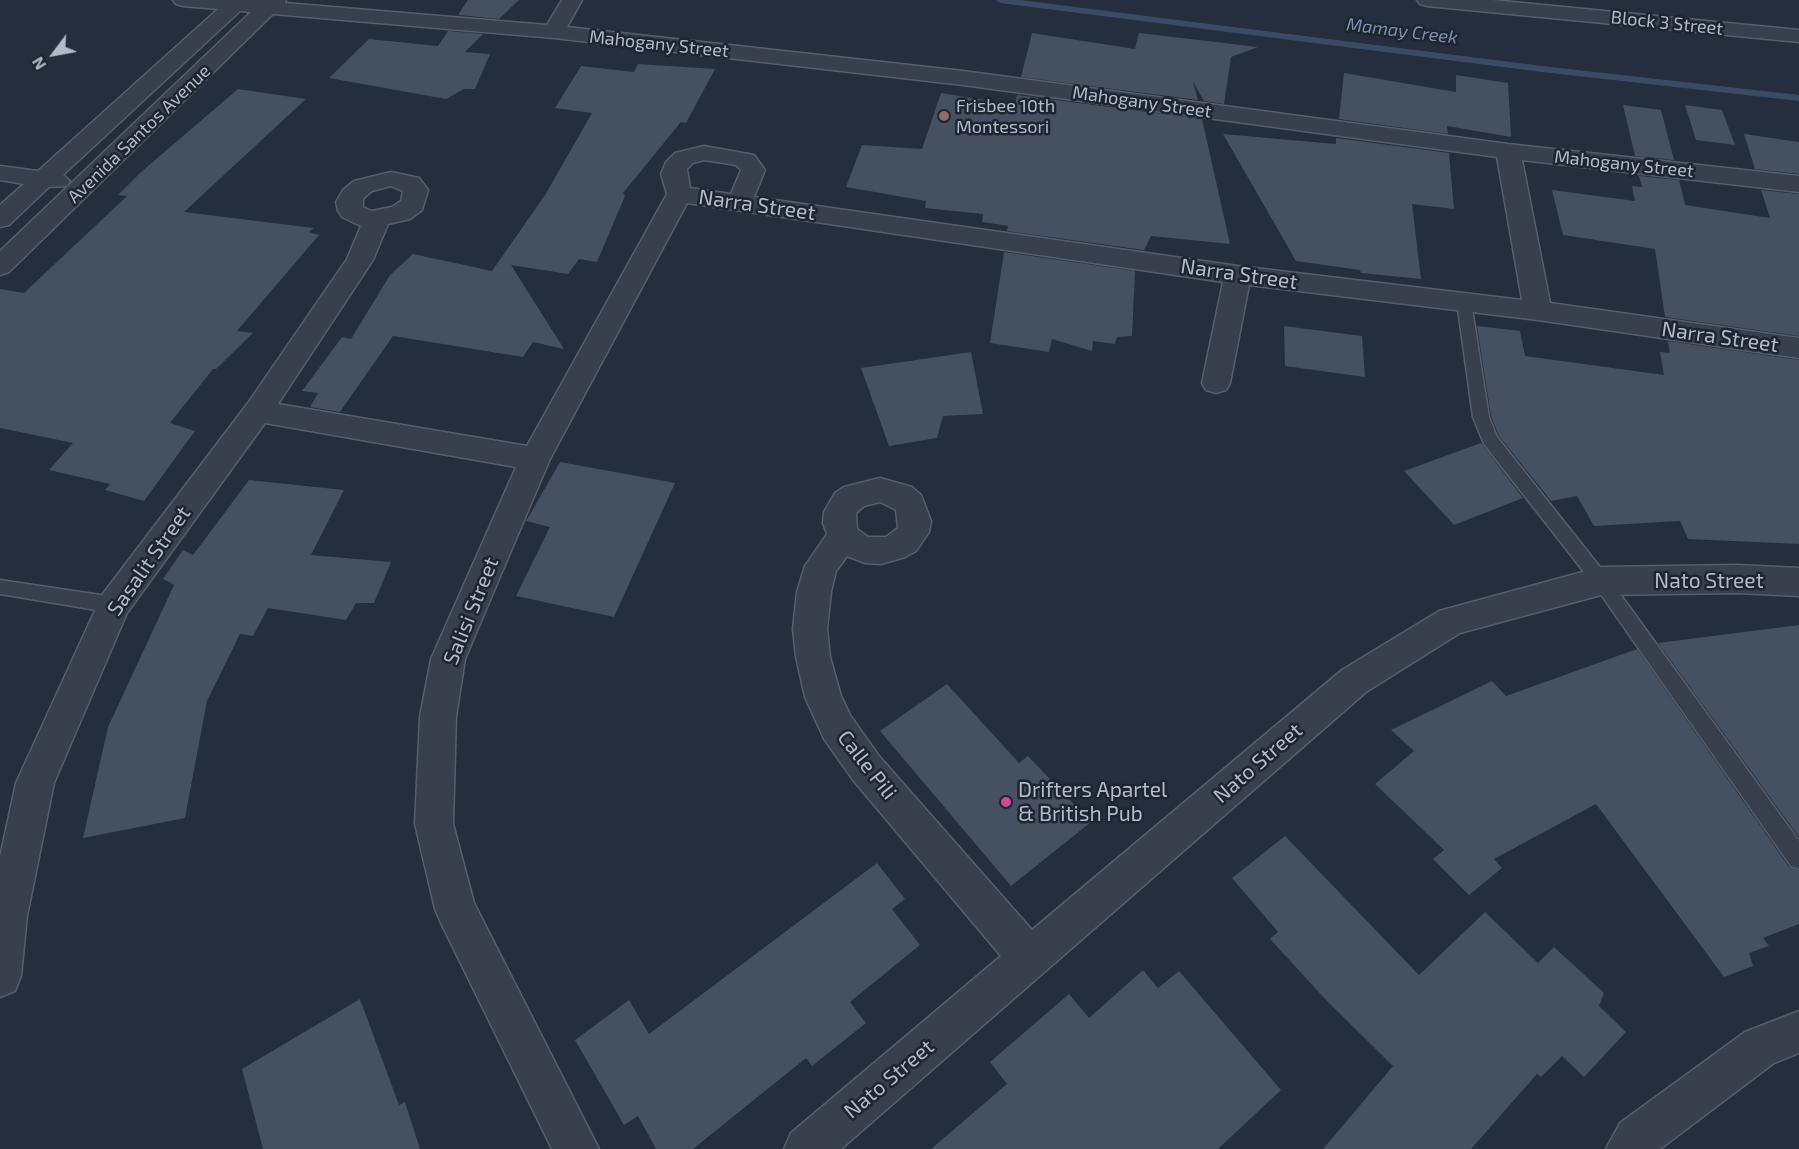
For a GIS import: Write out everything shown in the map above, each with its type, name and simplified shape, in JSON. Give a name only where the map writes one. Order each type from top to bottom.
[{"type":"street","name":"Mahogany Street","points":[[183,0],[272,4],[554,32],[963,78],[1508,151],[1799,184]]},
{"type":"street","points":[[554,32],[572,0]]},
{"type":"street","name":"Block 3 Street","points":[[1427,0],[1470,2],[1799,36]]},
{"type":"street","points":[[1627,0],[1638,20]]},
{"type":"street","name":"Avenida Santos Avenue","points":[[0,219],[237,3]]},
{"type":"street","name":"Avenida Santos Avenue","points":[[0,266],[272,4]]},
{"type":"street","points":[[1508,151],[1538,312]]},
{"type":"street","points":[[679,194],[673,174],[675,167],[684,158],[695,153],[734,157],[745,160],[753,170],[739,203]]},
{"type":"street","points":[[0,173],[86,184]]},
{"type":"street","name":"Narra Street","points":[[679,194],[1238,275],[1464,302],[1799,348]]},
{"type":"street","name":"Salisi Street","points":[[576,1149],[455,909],[434,824],[438,717],[448,659],[535,459],[679,194]]},
{"type":"street","name":"Sasalit Street","points":[[0,976],[7,916],[34,783],[114,605],[258,411],[360,260],[377,219]]},
{"type":"street","points":[[1216,383],[1238,275]]},
{"type":"street","points":[[258,411],[535,459]]},
{"type":"street","name":"Calle Pili","points":[[844,536],[821,566],[814,592],[810,629],[813,657],[823,697],[837,727],[866,768],[1030,959]]},
{"type":"street","name":"Nato Street","points":[[807,1149],[1354,681],[1451,621],[1601,581],[1737,579],[1799,582]]},
{"type":"street","points":[[1629,1149],[1636,1139],[1760,1047],[1799,1032]]},
{"type":"lane","points":[[1464,302],[1481,417],[1487,434],[1601,581],[1799,859]]},
{"type":"lane","points":[[0,587],[114,605]]},
{"type":"building","points":[[468,0],[519,0],[499,19],[458,15]]},
{"type":"building","points":[[448,31],[483,34],[465,52],[490,54],[475,89],[464,89],[446,99],[329,78],[369,39],[438,46]]},
{"type":"building","points":[[1032,33],[1135,49],[1139,33],[1258,47],[1231,57],[1224,104],[1204,101],[1193,82],[1198,100],[1021,77]]},
{"type":"building","points":[[638,64],[715,69],[686,123],[681,122],[623,193],[625,196],[597,262],[579,259],[568,274],[511,265],[564,349],[533,342],[523,357],[393,336],[340,412],[310,407],[318,393],[302,391],[342,337],[351,339],[390,275],[413,254],[492,271],[545,195],[592,113],[555,108],[581,66],[634,72]]},
{"type":"building","points":[[1344,73],[1456,92],[1456,75],[1508,83],[1511,137],[1447,126],[1448,134],[1339,119]]},
{"type":"building","points":[[238,89],[306,99],[184,212],[314,228],[309,232],[319,235],[237,331],[253,333],[216,369],[213,369],[170,423],[195,431],[144,501],[105,490],[110,484],[49,470],[73,443],[0,428],[0,289],[24,293],[127,196],[118,195],[141,172]]},
{"type":"building","points":[[941,93],[1015,105],[1017,95],[1202,119],[1230,244],[1151,236],[1144,250],[1007,231],[1008,226],[982,222],[983,214],[925,208],[926,201],[846,187],[862,145],[922,149]]},
{"type":"building","points":[[1623,105],[1661,110],[1674,160],[1635,156]]},
{"type":"building","points":[[1685,105],[1722,110],[1735,145],[1696,140]]},
{"type":"building","points":[[1223,134],[1336,144],[1336,138],[1449,153],[1454,209],[1412,204],[1421,279],[1361,273],[1360,270],[1296,261]]},
{"type":"building","points":[[1744,134],[1799,142],[1799,174],[1755,169]]},
{"type":"building","points":[[1639,176],[1679,180],[1685,205],[1770,218],[1761,190],[1799,194],[1799,336],[1665,317],[1655,249],[1563,235],[1552,190],[1635,201],[1632,186],[1642,187]]},
{"type":"building","points":[[1004,252],[1135,271],[1132,336],[1117,337],[1115,344],[1093,341],[1092,351],[1052,339],[1049,352],[990,343]]},
{"type":"building","points":[[1284,326],[1362,336],[1365,377],[1285,366]]},
{"type":"building","points":[[1477,326],[1520,331],[1525,356],[1664,375],[1660,352],[1670,353],[1668,341],[1799,360],[1799,544],[1688,539],[1680,521],[1594,526],[1577,496],[1551,501],[1499,436],[1491,416]]},
{"type":"building","points":[[971,352],[983,414],[943,416],[937,438],[889,446],[861,368]]},
{"type":"building","points":[[1481,443],[1523,498],[1454,525],[1404,471]]},
{"type":"building","points":[[560,462],[675,483],[614,617],[516,596],[550,527],[526,521]]},
{"type":"building","points":[[249,480],[344,490],[311,555],[391,562],[374,603],[356,603],[346,620],[268,608],[253,636],[240,634],[207,701],[185,818],[83,838],[108,727],[174,585],[163,579],[183,550],[193,555]]},
{"type":"building","points":[[1799,625],[1799,837],[1658,643]]},
{"type":"building","points":[[1637,649],[1789,867],[1799,871],[1799,924],[1763,938],[1769,946],[1749,953],[1753,966],[1724,977],[1596,804],[1494,859],[1502,868],[1469,895],[1433,859],[1444,850],[1375,784],[1414,751],[1391,730],[1492,681],[1506,696]]},
{"type":"building","name":"Drifters Apartel & British Pub","points":[[947,684],[1019,763],[1028,756],[1091,822],[1011,886],[880,731]]},
{"type":"building","points":[[1285,836],[1419,975],[1485,912],[1538,963],[1554,947],[1604,993],[1599,1006],[1626,1032],[1584,1077],[1562,1056],[1541,1077],[1537,1074],[1471,1149],[1323,1149],[1393,1066],[1327,1001],[1270,939],[1278,932],[1232,878]]},
{"type":"building","points":[[877,863],[905,899],[892,909],[920,945],[850,1002],[866,1023],[812,1066],[806,1058],[693,1149],[656,1149],[638,1116],[624,1125],[575,1040],[629,1000],[649,1034]]},
{"type":"building","points":[[1143,970],[1158,988],[1179,971],[1281,1090],[1218,1149],[931,1149],[1007,1084],[990,1062],[1069,994],[1089,1018]]},
{"type":"building","points":[[360,999],[399,1105],[405,1102],[420,1149],[263,1149],[242,1069]]},
{"type":"waterway","name":"Mamay Creek","points":[[1000,0],[1542,69],[1799,98]]},
{"type":"place","name":"Frisbee 10th Montessori","points":[[944,116]]},
{"type":"place","name":"Drifters Apartel & British Pub","points":[[1006,802]]}]
